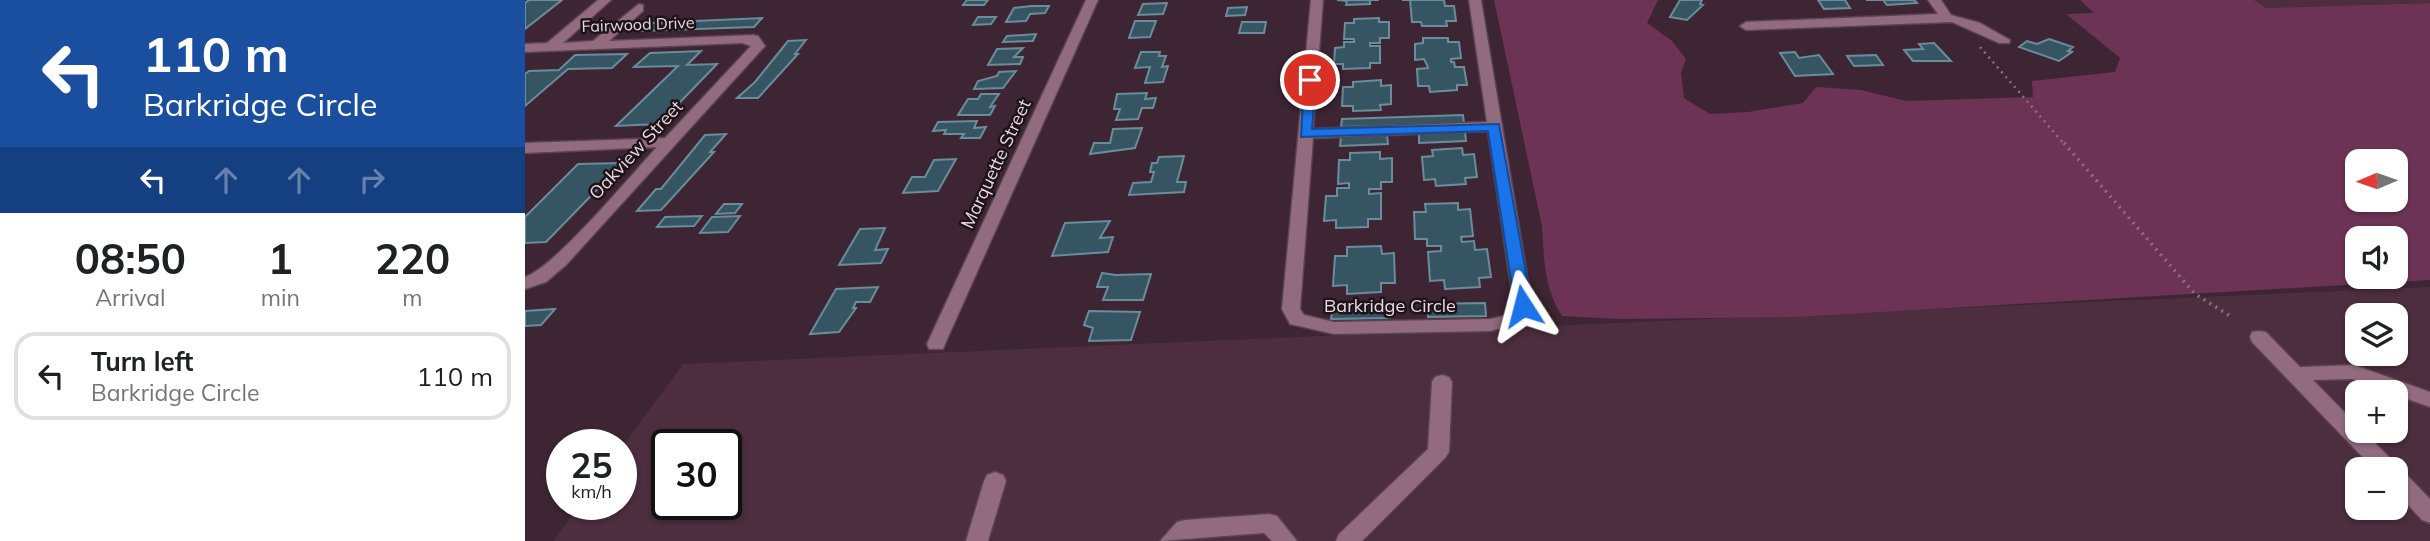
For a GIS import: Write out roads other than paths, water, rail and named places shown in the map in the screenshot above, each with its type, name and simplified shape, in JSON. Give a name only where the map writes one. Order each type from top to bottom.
[{"type":"street","points":[[552,45],[605,0]]},
{"type":"street","name":"Marquette Street","points":[[936,344],[1092,0]]},
{"type":"street","name":"Barkridge Circle","points":[[1317,0],[1291,309],[1297,320],[1309,325],[1334,328],[1491,326],[1507,323],[1519,314],[1523,306],[1475,0]]},
{"type":"street","points":[[1934,0],[1946,15],[1944,18]]},
{"type":"street","points":[[598,43],[639,8]]},
{"type":"street","points":[[1746,26],[1914,22],[1944,18],[2004,40]]},
{"type":"street","name":"Fairwood Drive","points":[[525,48],[598,43],[753,39]]},
{"type":"street","name":"Oakview Street","points":[[529,282],[560,261],[758,46],[753,39]]},
{"type":"street","points":[[1305,134],[1495,126]]},
{"type":"street","points":[[525,148],[669,142]]},
{"type":"street","points":[[2259,337],[2375,457]]},
{"type":"street","points":[[2295,374],[2354,372],[2430,400]]},
{"type":"street","points":[[1347,541],[1438,453],[1442,382]]},
{"type":"street","points":[[977,541],[995,481]]},
{"type":"street","points":[[2408,491],[2430,514]]},
{"type":"street","points":[[1171,541],[1185,529],[1269,523],[1286,541]]}]
